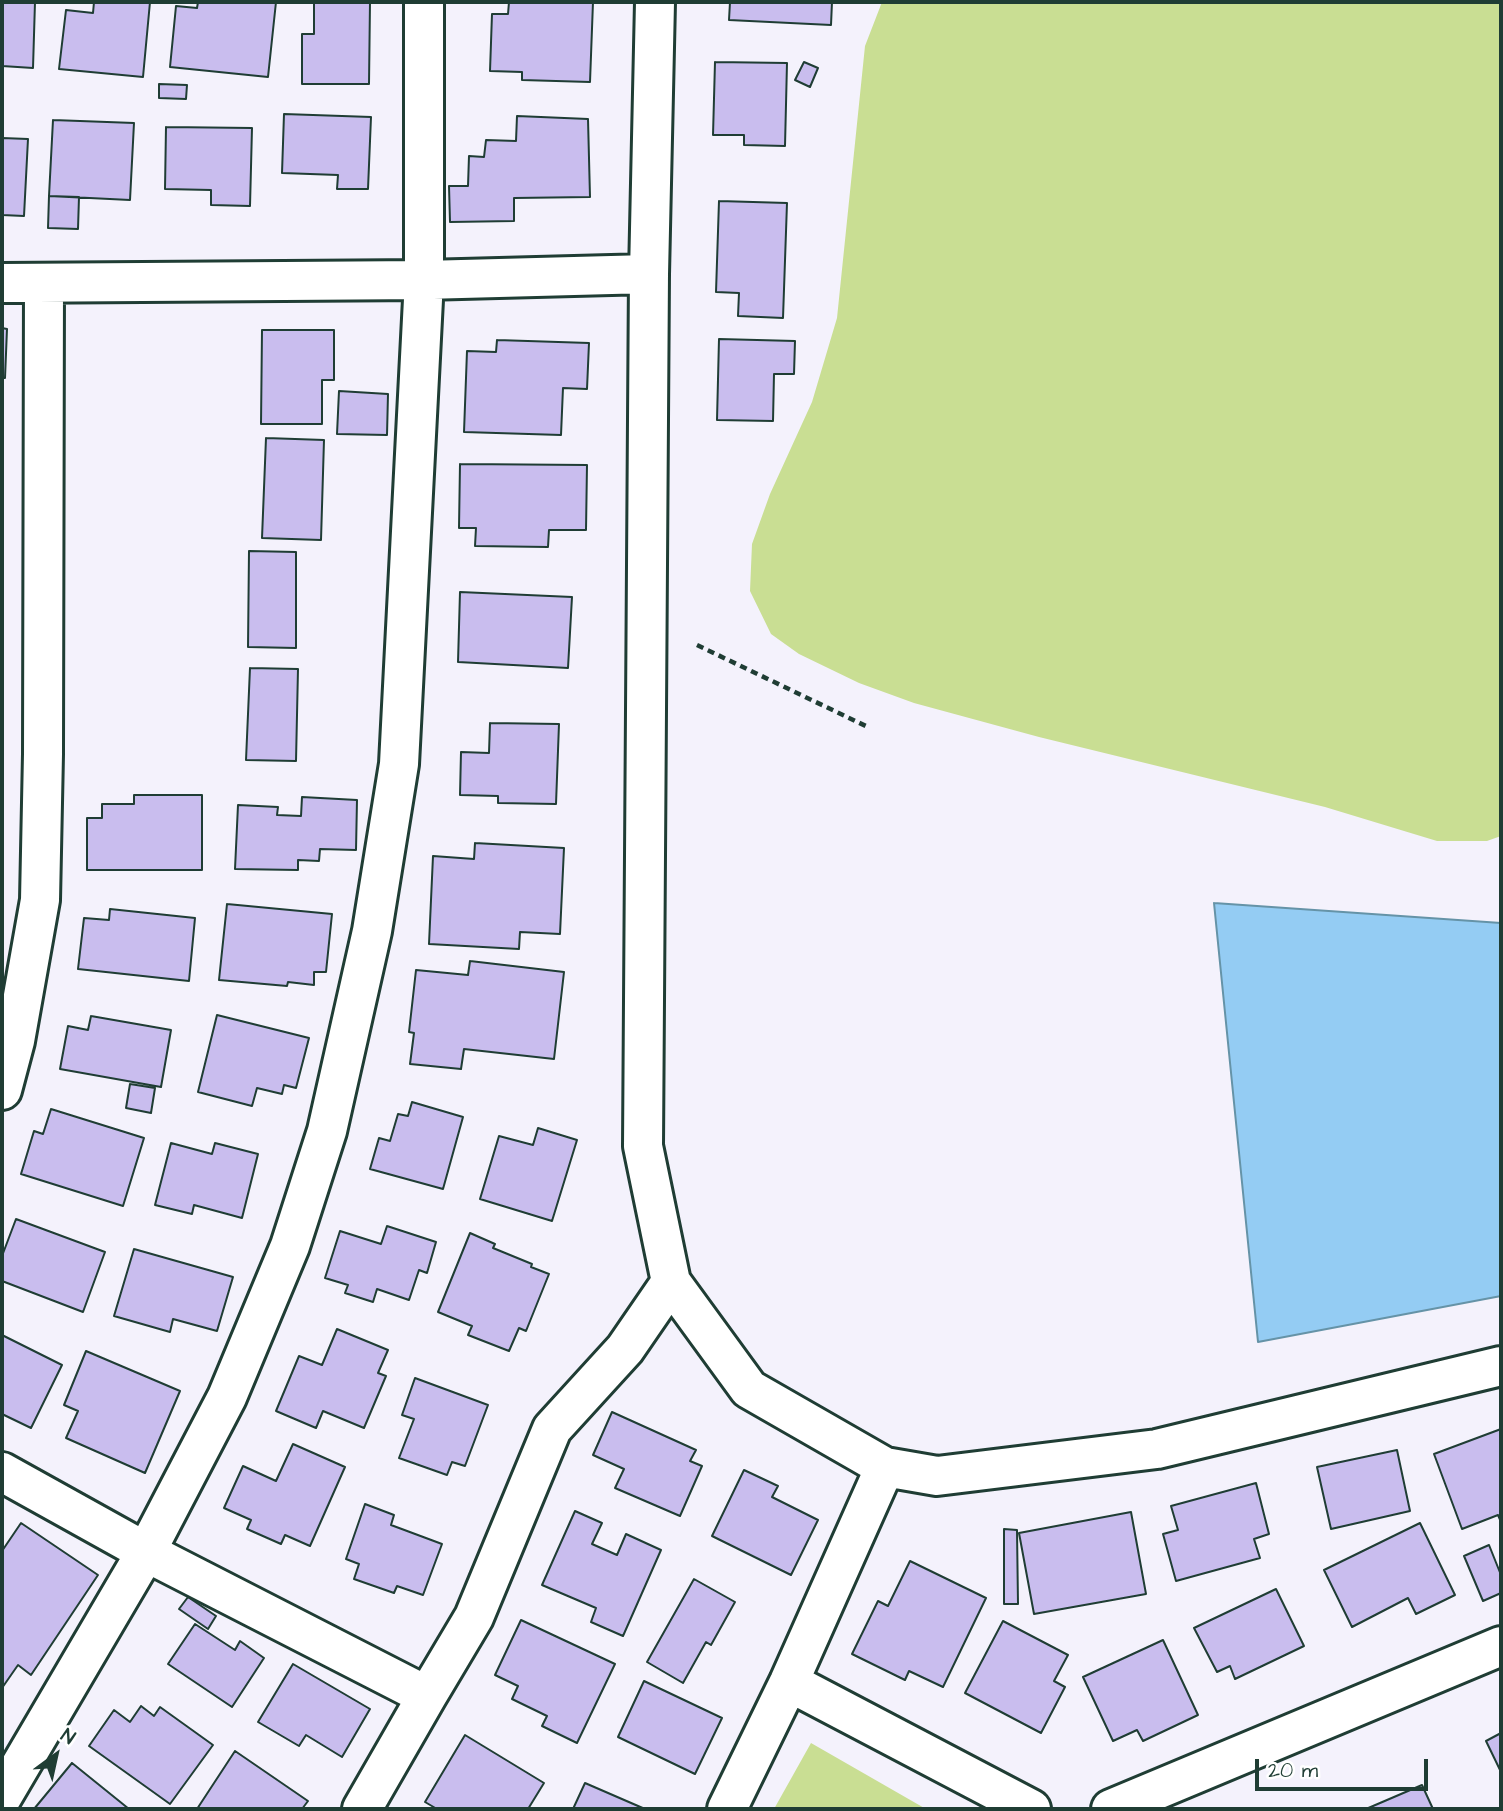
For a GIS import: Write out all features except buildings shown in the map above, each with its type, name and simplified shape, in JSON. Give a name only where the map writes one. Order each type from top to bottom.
[{"type":"street","points":[[2,1797],[146,1552],[227,1397],[290,1246],[327,1131],[372,931],[398,764],[424,280],[424,2]]},
{"type":"street","points":[[655,2],[649,274],[643,1146],[671,1282],[749,1389],[885,1467],[937,1476],[1157,1449],[1501,1366]]},
{"type":"street","points":[[2,282],[44,284],[424,280],[649,274]]},
{"type":"street","points":[[2,1090],[15,1041],[40,900],[44,284]]},
{"type":"street","points":[[362,1809],[474,1616],[552,1429],[625,1349],[671,1282]]},
{"type":"street","points":[[727,1809],[789,1682],[885,1467]]},
{"type":"street","points":[[2,1472],[146,1552],[427,1696]]},
{"type":"street","points":[[1111,1809],[1501,1646]]},
{"type":"street","points":[[789,1682],[1031,1809]]},
{"type":"path","points":[[647,621],[870,728]]},
{"type":"green space","points":[[882,2],[1501,2],[1501,836],[1487,841],[1437,841],[1325,807],[1039,737],[914,703],[859,683],[799,654],[771,634],[750,591],[752,544],[770,494],[812,402],[837,318],[865,46]]},
{"type":"green space","points":[[811,1743],[926,1809],[774,1809]]},
{"type":"water","points":[[1214,903],[1501,923],[1501,1296],[1258,1342]]}]
